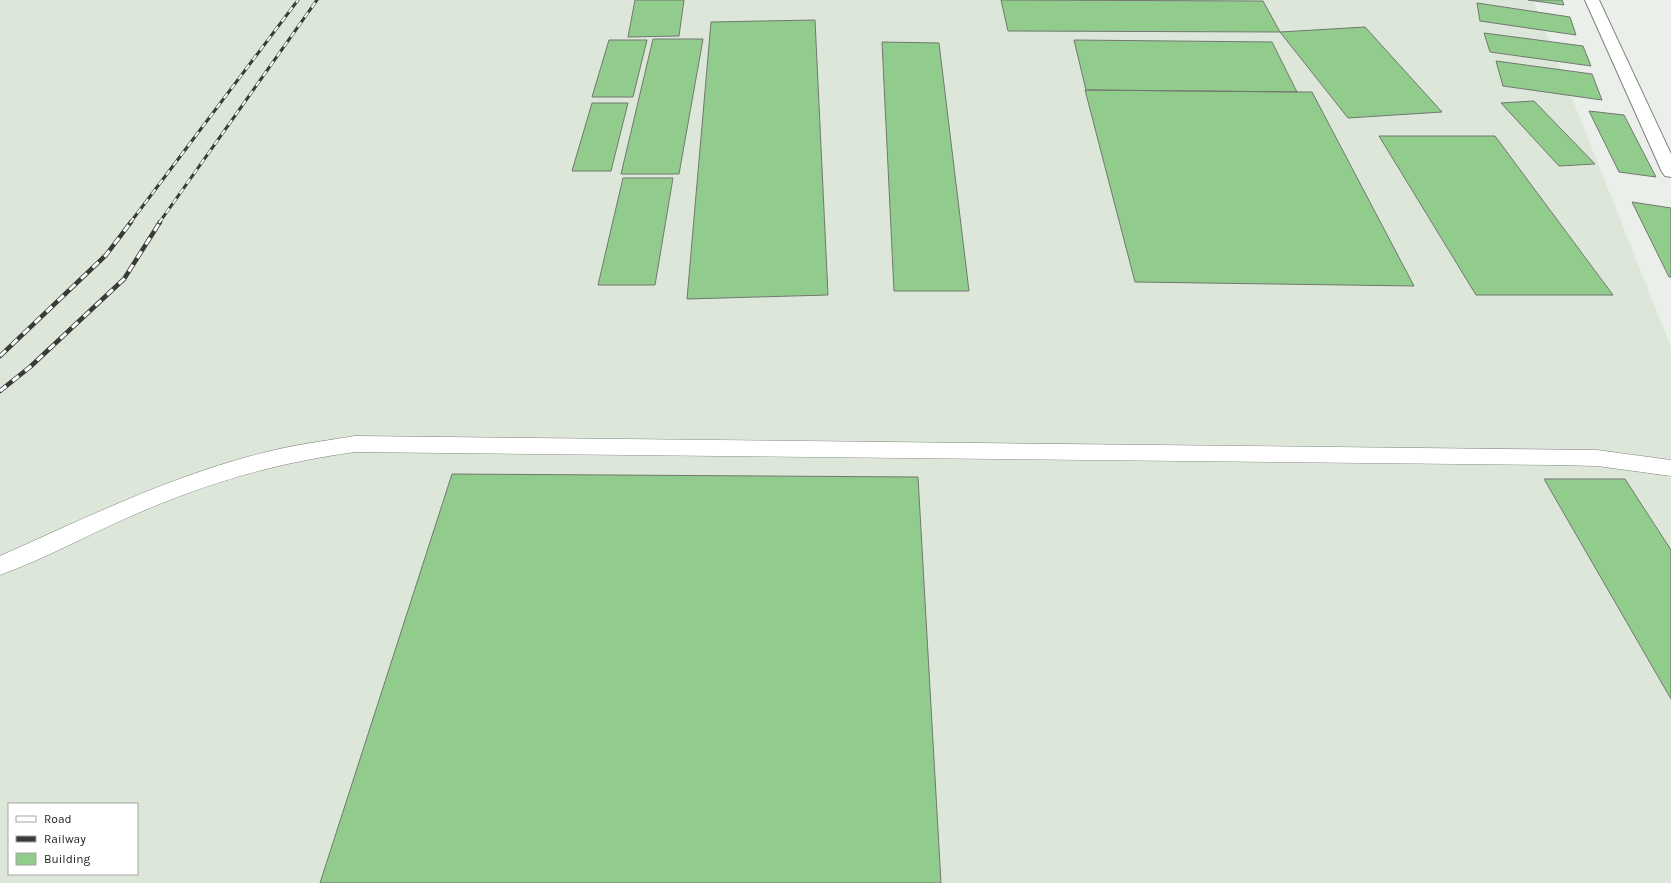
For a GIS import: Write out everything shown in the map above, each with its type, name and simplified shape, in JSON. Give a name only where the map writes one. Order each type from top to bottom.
[{"type":"street","points":[[1592,0],[1671,172]]},
{"type":"lane","points":[[0,566],[116,513],[226,470],[261,460],[312,450],[355,444],[1555,457],[1597,458],[1671,468]]},
{"type":"shaded area","points":[[0,0],[1533,0],[1671,347],[1671,883],[0,883]]},
{"type":"building","points":[[635,0],[684,0],[679,36],[628,37]]},
{"type":"building","points":[[1001,0],[1263,1],[1280,32],[1008,31]]},
{"type":"building","points":[[1528,0],[1562,0],[1564,5]]},
{"type":"building","points":[[1477,3],[1570,17],[1576,35],[1480,21]]},
{"type":"building","points":[[815,20],[828,295],[687,299],[711,22]]},
{"type":"building","points":[[1365,27],[1442,112],[1348,118],[1280,32]]},
{"type":"building","points":[[1484,33],[1583,46],[1591,66],[1490,52]]},
{"type":"building","points":[[653,39],[703,39],[679,174],[621,174]]},
{"type":"building","points":[[609,40],[647,40],[633,97],[592,97]]},
{"type":"building","points":[[1074,40],[1272,42],[1297,92],[1086,90]]},
{"type":"building","points":[[882,42],[939,43],[969,291],[894,291]]},
{"type":"building","points":[[1496,61],[1592,74],[1602,100],[1503,86]]},
{"type":"building","points":[[1085,90],[1312,92],[1414,286],[1135,282]]},
{"type":"building","points":[[1534,101],[1595,164],[1559,166],[1501,103]]},
{"type":"building","points":[[592,103],[628,103],[611,171],[572,171]]},
{"type":"building","points":[[1589,111],[1624,115],[1656,177],[1619,172]]},
{"type":"building","points":[[1379,136],[1495,136],[1613,295],[1476,295]]},
{"type":"building","points":[[623,178],[673,178],[655,285],[598,285]]},
{"type":"building","points":[[1632,202],[1671,208],[1671,277],[1669,277]]},
{"type":"building","points":[[452,474],[918,477],[941,883],[320,883]]},
{"type":"building","points":[[1544,479],[1625,479],[1671,550],[1671,699]]},
{"type":"railway","points":[[130,223],[298,0]]},
{"type":"railway","points":[[159,223],[317,0]]},
{"type":"railway","points":[[0,356],[106,255],[131,222]]},
{"type":"railway","points":[[0,391],[30,367],[124,279],[160,222]]}]
